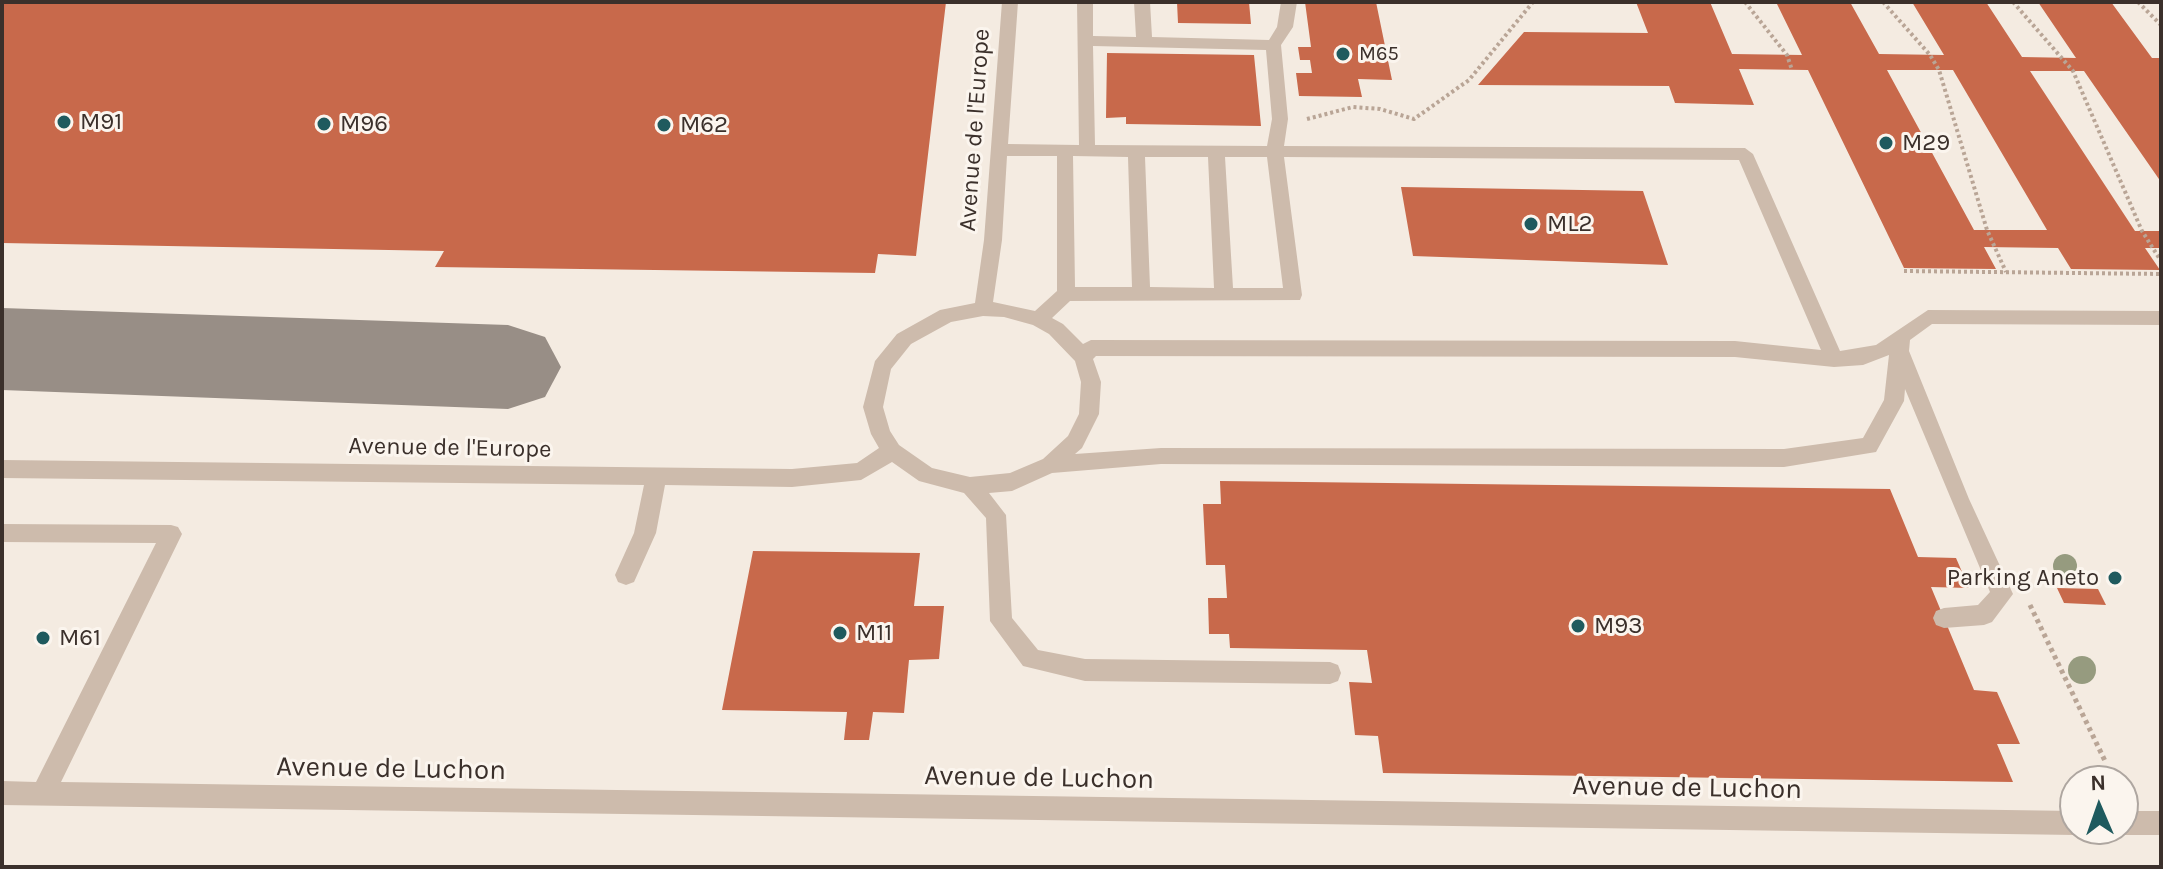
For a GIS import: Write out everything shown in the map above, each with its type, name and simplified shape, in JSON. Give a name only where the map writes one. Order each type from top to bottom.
[{"type":"lane","name":"Avenue de l'Europe","points":[[983,309],[993,240],[1010,2]]},
{"type":"lane","points":[[1085,2],[1087,150]]},
{"type":"lane","points":[[1142,2],[1144,42]]},
{"type":"lane","points":[[1038,319],[1066,294],[1293,295],[1275,150],[1280,119],[1273,45],[1285,27],[1289,2]]},
{"type":"lane","points":[[1085,41],[1273,45]]},
{"type":"lane","points":[[999,150],[1745,154],[1834,359]]},
{"type":"lane","points":[[1065,150],[1066,294]]},
{"type":"lane","points":[[1136,150],[1141,294]]},
{"type":"lane","points":[[1216,151],[1224,295]]},
{"type":"lane","points":[[983,309],[1004,310],[1038,319],[1056,329],[1083,357],[1091,382],[1089,414],[1075,442],[1050,465],[1012,482],[970,486],[926,475],[892,451],[881,434],[873,407],[882,366],[904,339],[947,315],[983,309]]},
{"type":"lane","points":[[1083,357],[1091,348],[1735,349],[1834,359],[1863,357],[1883,350],[1900,342],[1928,317],[2161,318]]},
{"type":"lane","points":[[1050,465],[1161,456],[1784,458],[1869,446],[1894,401],[1900,342]]},
{"type":"lane","points":[[1900,342],[1959,499],[2002,594],[1984,615],[1944,618]]},
{"type":"lane","name":"Avenue de l'Europe","points":[[2,469],[792,478],[861,471],[892,451]]},
{"type":"lane","points":[[626,575],[645,533],[656,477]]},
{"type":"lane","points":[[970,486],[996,515],[1001,621],[1031,659],[1085,670],[1330,673]]},
{"type":"lane","points":[[2,533],[171,534],[43,793]]},
{"type":"lane","name":"Avenue de Luchon","points":[[2,793],[2059,823]]},
{"type":"lane","points":[[2139,823],[2161,823]]},
{"type":"path","points":[[1280,119],[1315,119],[1335,109],[1353,107],[1380,109],[1414,119],[1469,80],[1533,2]]},
{"type":"path","points":[[1745,2],[1787,55],[1792,70]]},
{"type":"path","points":[[1883,2],[1930,55],[1939,70],[1987,230],[2006,272]]},
{"type":"path","points":[[2013,2],[2073,71],[2142,231],[2161,261]]},
{"type":"path","points":[[2138,2],[2161,25]]},
{"type":"path","points":[[1904,271],[2161,274]]},
{"type":"building","points":[[2,2],[946,2],[916,256],[878,254],[875,273],[435,267],[444,251],[2,243]]},
{"type":"building","points":[[1177,2],[1249,2],[1251,24],[1178,23]]},
{"type":"building","name":"M65","points":[[1305,2],[1376,2],[1392,80],[1358,79],[1362,97],[1299,96],[1296,73],[1312,73],[1310,60],[1300,60],[1298,47],[1311,47]]},
{"type":"building","name":"M29","points":[[1636,2],[1710,2],[1732,54],[1802,55],[1776,2],[1850,2],[1879,54],[1944,55],[1912,2],[1986,2],[2022,57],[2076,58],[2038,2],[2111,2],[2152,58],[2161,58],[2161,182],[2084,71],[2030,71],[2135,231],[2161,231],[2161,248],[2145,248],[2160,270],[2071,269],[2058,248],[1984,247],[1996,269],[1904,268],[1808,70],[1739,69],[1754,105],[1675,103],[1669,86],[1478,85],[1524,32],[1648,33]],"holes":[[[1887,70],[1953,70],[2047,230],[1974,230]]]},
{"type":"building","points":[[1107,53],[1254,55],[1261,126],[1126,124],[1126,117],[1106,118]]},
{"type":"building","name":"ML2","points":[[1401,187],[1643,191],[1668,265],[1413,256]]},
{"type":"building","name":"M93","points":[[1220,481],[1890,489],[1918,557],[1956,558],[1969,588],[1931,587],[1974,690],[1997,692],[2020,744],[1997,744],[2013,782],[1383,773],[1378,736],[1355,735],[1349,682],[1372,683],[1367,650],[1230,648],[1229,634],[1209,634],[1208,598],[1227,598],[1225,565],[1206,565],[1203,504],[1221,504]]},
{"type":"building","name":"M11","points":[[753,551],[920,553],[914,606],[944,606],[939,659],[909,660],[904,713],[873,712],[869,740],[844,740],[847,712],[722,710]]},
{"type":"building","points":[[2057,588],[2098,589],[2106,605],[2064,603]]},
{"type":"taxiway","points":[[2,349],[508,367]]},
{"type":"place","name":"M65","points":[[1343,54]]},
{"type":"place","name":"M91","points":[[64,122]]},
{"type":"place","name":"M96","points":[[324,124]]},
{"type":"place","name":"M62","points":[[664,125]]},
{"type":"place","name":"M29","points":[[1886,143]]},
{"type":"place","name":"ML2","points":[[1531,224]]},
{"type":"place","name":"Parking Aneto","points":[[2115,578]]},
{"type":"place","name":"M93","points":[[1578,626]]},
{"type":"place","name":"M11","points":[[840,633]]},
{"type":"place","name":"M61","points":[[43,638]]}]
